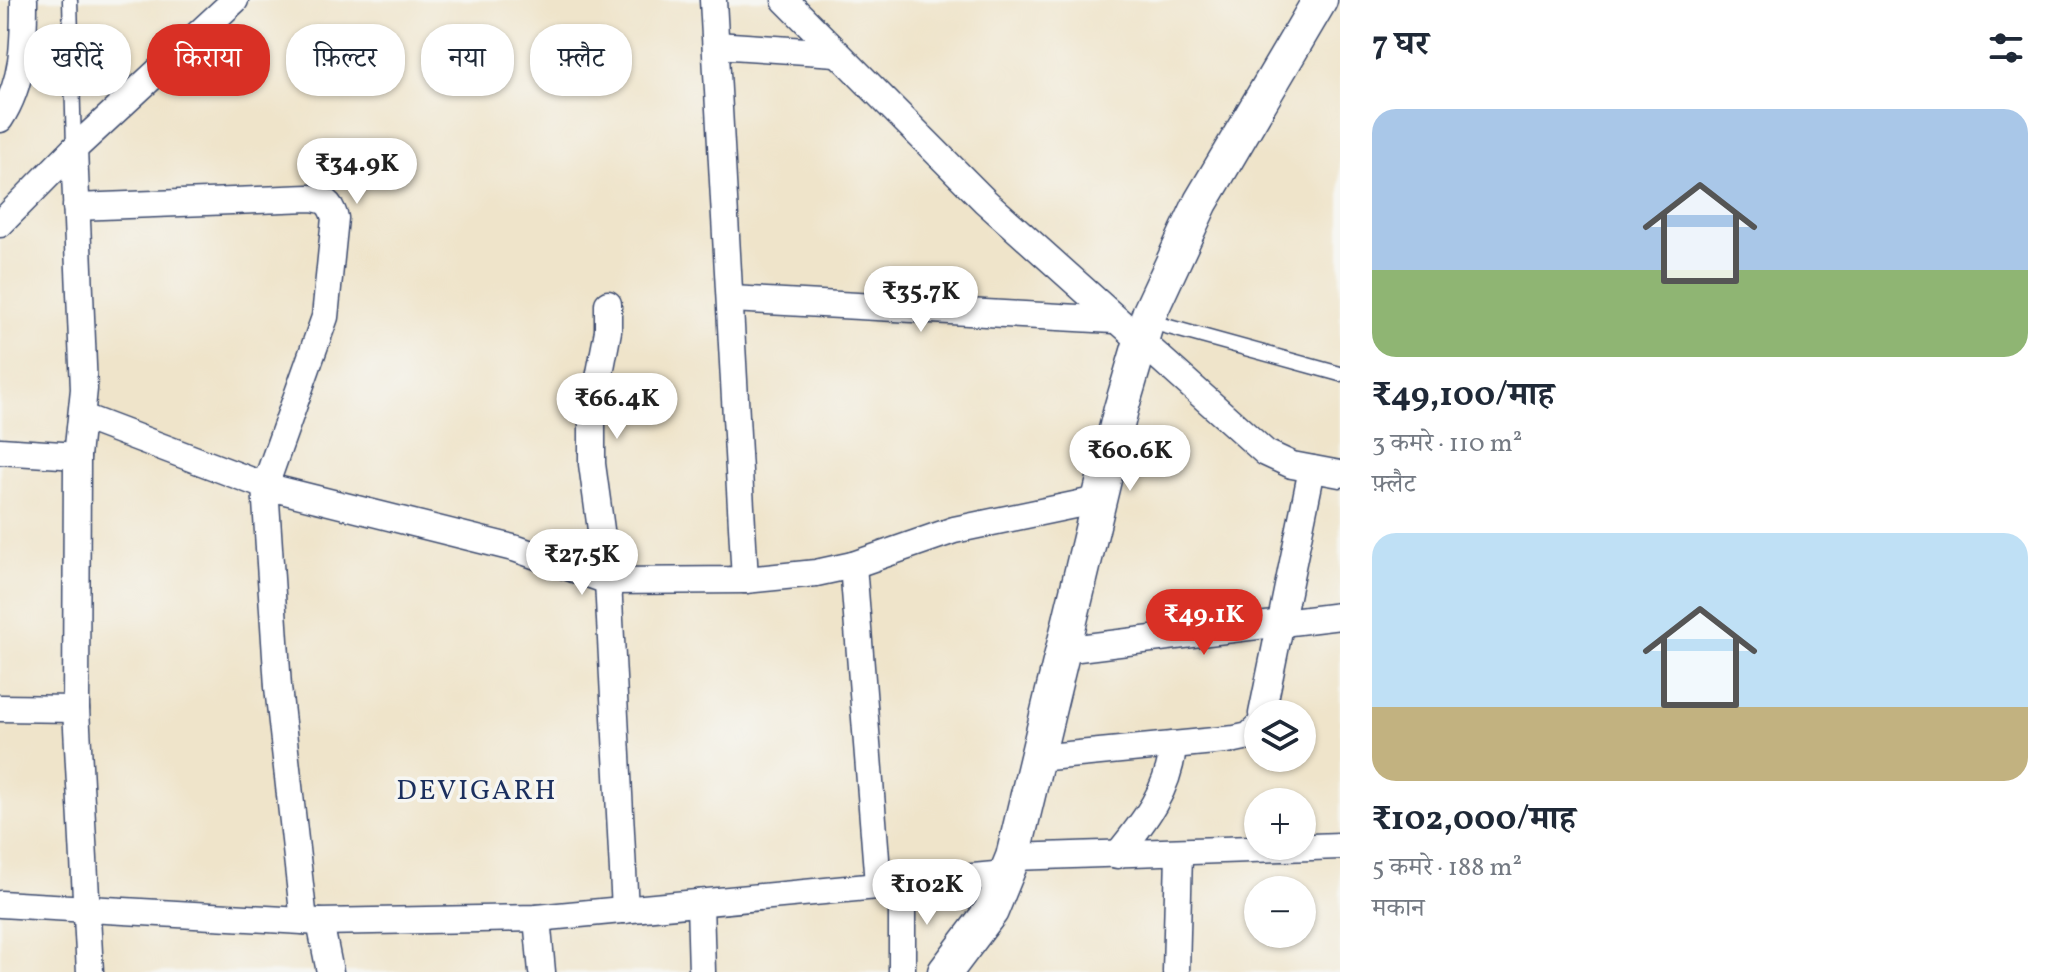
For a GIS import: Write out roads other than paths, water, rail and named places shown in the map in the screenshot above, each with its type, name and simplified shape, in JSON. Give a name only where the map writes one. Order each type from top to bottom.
[{"type":"street","points":[[0,119],[19,81],[24,48],[24,0]]},
{"type":"street","points":[[0,224],[74,149],[235,0]]},
{"type":"street","points":[[713,0],[745,580]]},
{"type":"street","points":[[785,0],[985,201],[1134,328],[1266,453],[1312,469],[1340,474]]},
{"type":"street","points":[[945,972],[991,911],[1009,866],[1098,500],[1134,328],[1201,202],[1320,0]]},
{"type":"street","points":[[716,45],[836,53]]},
{"type":"street","points":[[74,149],[83,417],[77,456],[76,709],[90,972]]},
{"type":"street","points":[[76,207],[309,198],[324,199],[331,206],[335,218],[325,317],[265,486],[276,673],[312,922],[330,972]]},
{"type":"street","points":[[731,299],[1134,328]]},
{"type":"street","points":[[608,304],[605,351],[592,415],[592,452],[595,505],[608,581],[625,910]]},
{"type":"street","points":[[83,417],[265,486],[517,549],[608,581],[745,580],[816,573],[853,565],[954,530],[1098,500]]},
{"type":"street","points":[[0,451],[77,456]]},
{"type":"street","points":[[1265,700],[1312,469]]},
{"type":"street","points":[[853,565],[902,972]]},
{"type":"street","points":[[1062,650],[1340,616]]},
{"type":"street","points":[[0,708],[76,709]]},
{"type":"street","points":[[1037,758],[1244,737]]},
{"type":"street","points":[[1117,855],[1162,792],[1169,777],[1173,745]]},
{"type":"street","points":[[0,904],[312,922],[537,918],[890,884],[1009,866],[1117,855],[1340,846]]},
{"type":"street","points":[[1176,972],[1179,853]]},
{"type":"street","points":[[700,903],[702,972]]},
{"type":"street","points":[[537,918],[542,972]]},
{"type":"lane","points":[[70,0],[74,149]]},
{"type":"lane","points":[[1134,328],[1340,374]]},
{"type":"district","name":"DEVIGARH","points":[[477,789]]}]
